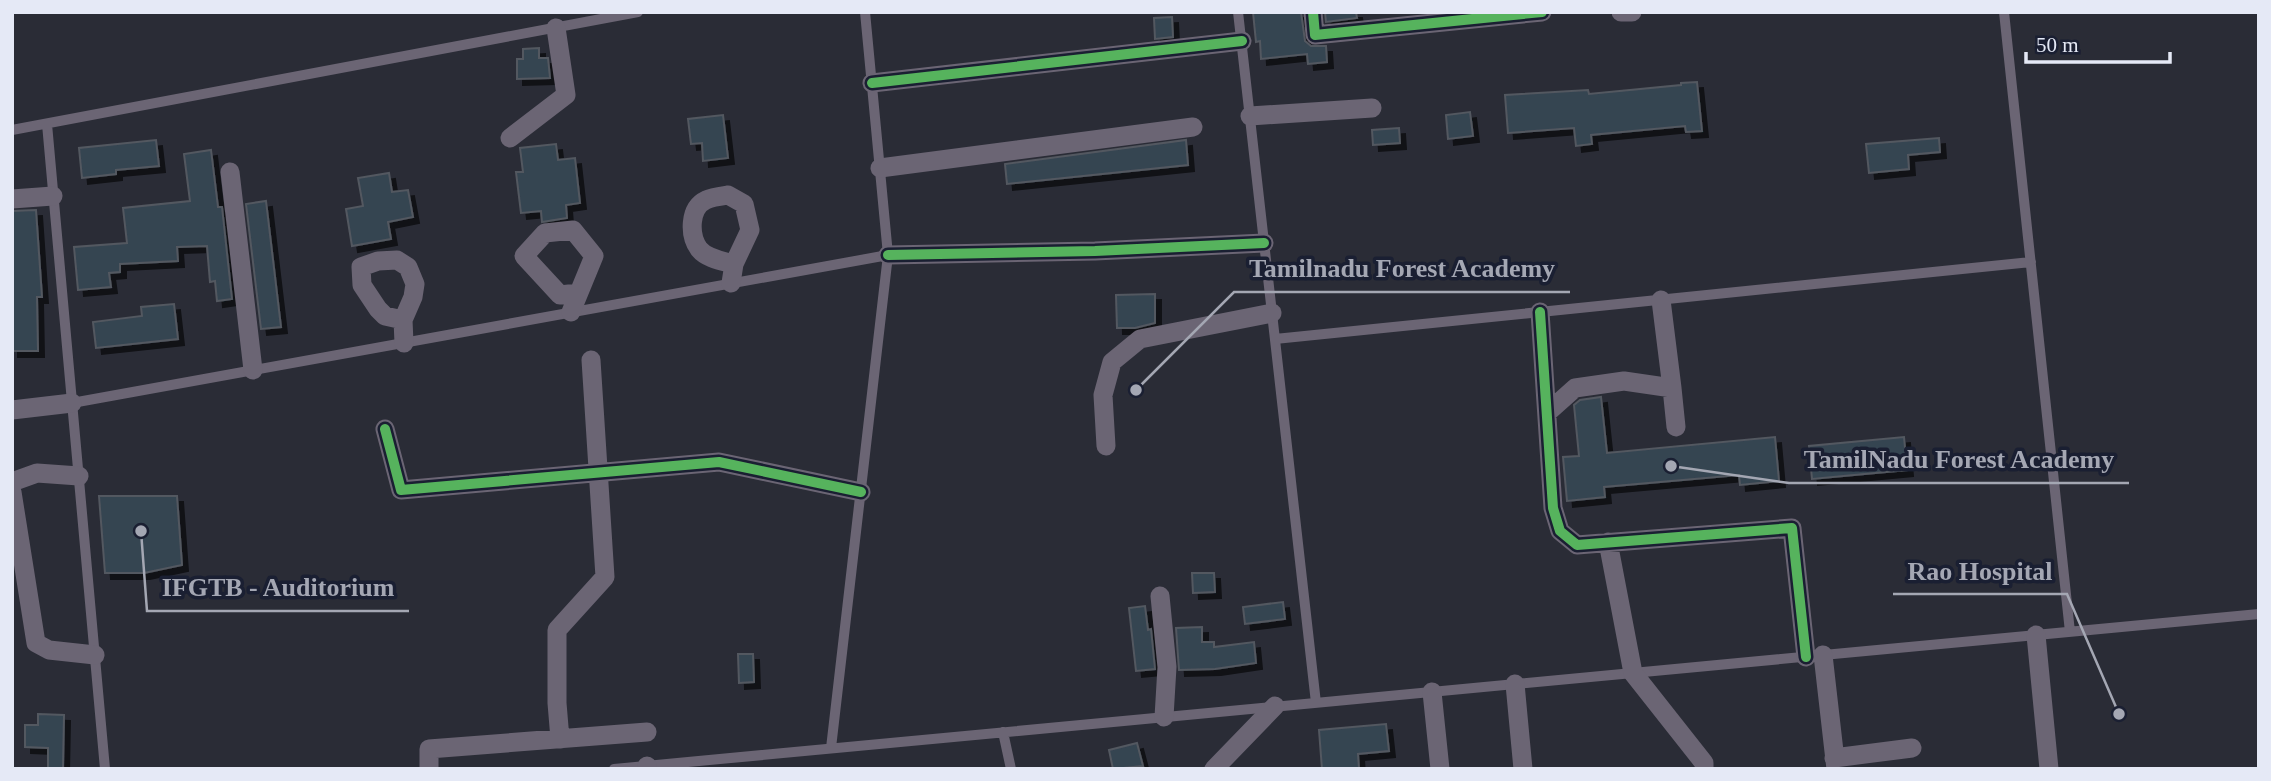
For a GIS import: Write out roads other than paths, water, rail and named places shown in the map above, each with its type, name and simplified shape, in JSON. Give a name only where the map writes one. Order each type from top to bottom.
[{"type":"street","points":[[1313,12],[1315,35],[1542,12]]},
{"type":"street","points":[[1621,12],[1632,12]]},
{"type":"street","points":[[510,138],[566,95],[556,28]]},
{"type":"street","points":[[872,83],[1242,41]]},
{"type":"street","points":[[1250,116],[1372,108]]},
{"type":"street","points":[[880,168],[1193,127]]},
{"type":"street","points":[[230,172],[253,370]]},
{"type":"street","points":[[12,199],[53,196]]},
{"type":"street","points":[[888,255],[1095,251],[1265,243]]},
{"type":"street","points":[[571,312],[578,293]]},
{"type":"street","points":[[1661,300],[1676,427]]},
{"type":"street","points":[[1540,312],[1553,509],[1560,531],[1577,545],[1792,528],[1835,763],[1912,748]]},
{"type":"street","points":[[1106,446],[1104,396],[1112,362],[1139,339],[1272,313]]},
{"type":"street","points":[[403,320],[404,343]]},
{"type":"street","points":[[560,739],[557,630],[604,577],[591,360]]},
{"type":"street","points":[[1547,413],[1576,388],[1624,381],[1672,388]]},
{"type":"street","points":[[12,410],[72,403]]},
{"type":"street","points":[[385,429],[401,489],[719,462],[861,492]]},
{"type":"street","points":[[12,482],[37,473],[79,476]]},
{"type":"street","points":[[12,492],[36,643],[49,650],[95,655]]},
{"type":"street","points":[[1608,542],[1633,673],[1704,763],[1704,769]]},
{"type":"street","points":[[1160,596],[1167,667],[1164,717]]},
{"type":"street","points":[[2036,635],[2049,769]]},
{"type":"street","points":[[1515,684],[1523,769]]},
{"type":"street","points":[[1432,692],[1440,769]]},
{"type":"street","points":[[1214,769],[1275,706]]},
{"type":"street","points":[[429,769],[429,749],[648,732]]},
{"type":"lane","points":[[12,130],[638,12]]},
{"type":"lane","points":[[831,748],[888,255],[865,12]]},
{"type":"lane","points":[[1238,12],[1317,703]]},
{"type":"lane","points":[[2004,12],[2070,632]]},
{"type":"lane","points":[[47,124],[105,769]]},
{"type":"lane","points":[[72,403],[571,312],[732,274],[888,255]]},
{"type":"lane","points":[[1275,339],[2031,262]]},
{"type":"lane","points":[[614,769],[2259,614]]},
{"type":"lane","points":[[1003,732],[1011,769]]},
{"type":"place","name":"Tamilnadu Forest Academy","points":[[1136,390]]},
{"type":"place","name":"TamilNadu Forest Academy","points":[[1671,466]]},
{"type":"place","name":"IFGTB - Auditorium","points":[[141,531]]},
{"type":"place","name":"Rao Hospital","points":[[2119,714]]}]
